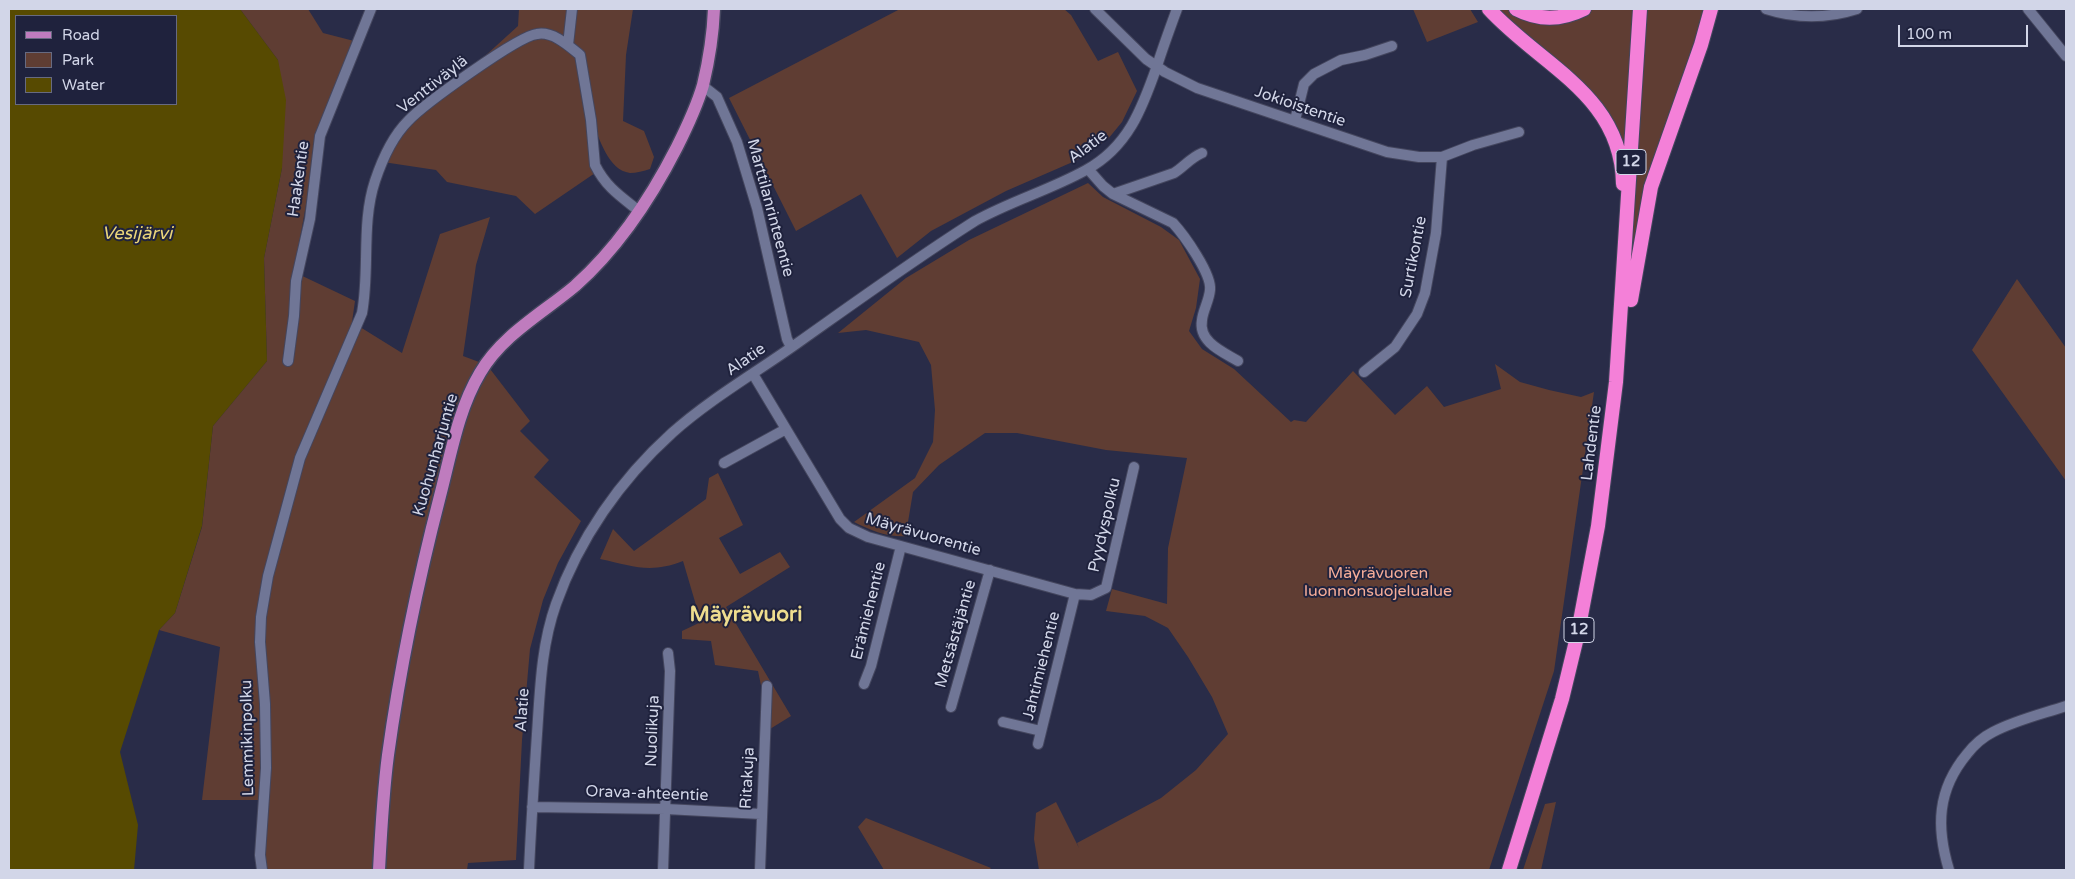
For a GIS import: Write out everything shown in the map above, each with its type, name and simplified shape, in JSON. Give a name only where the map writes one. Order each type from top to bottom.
[{"type":"highway","points":[[1488,9],[1583,92],[1600,110],[1613,134],[1619,150],[1623,181],[1622,314]]},
{"type":"highway","points":[[1516,9],[1537,17],[1554,18],[1565,17],[1584,9]]},
{"type":"highway","name":"Lahdentie","points":[[1509,870],[1550,742],[1577,636],[1600,518],[1622,314],[1640,9]]},
{"type":"highway","points":[[1616,382],[1650,186],[1701,45],[1711,9]]},
{"type":"main road","name":"Kuohunharjuntie","points":[[379,870],[388,756],[402,663],[426,552],[456,430],[470,391],[481,370],[500,347],[599,264],[640,211],[682,135],[703,86],[713,30],[714,9]]},
{"type":"street","name":"Haakentie","points":[[288,361],[296,281],[310,219],[320,136],[371,9]]},
{"type":"street","points":[[568,45],[572,9]]},
{"type":"street","name":"Jokioistentie","points":[[1095,9],[1146,59],[1197,88],[1387,152],[1419,157],[1442,157],[1519,132]]},
{"type":"street","name":"Alatie","points":[[529,870],[540,678],[547,636],[556,606],[582,543],[597,520],[634,472],[671,434],[703,408],[975,221],[1017,200],[1069,179],[1088,169],[1106,156],[1121,141],[1136,120],[1149,93],[1156,66],[1177,9]]},
{"type":"street","points":[[1766,9],[1780,13],[1820,18],[1857,9]]},
{"type":"street","points":[[2028,9],[2066,56]]},
{"type":"street","name":"Venttiväylä","points":[[268,576],[300,458],[362,313],[366,292],[370,202],[375,181],[383,162],[407,121],[518,41],[538,33],[550,34],[580,55],[591,120],[595,165],[608,188],[640,211]]},
{"type":"street","points":[[1295,120],[1304,84],[1314,74],[1341,60],[1366,55],[1392,46]]},
{"type":"street","name":"Marttilanrinteentie","points":[[703,86],[717,97],[737,142],[757,208],[787,339],[791,347]]},
{"type":"street","points":[[1113,194],[1174,173],[1183,168],[1192,157],[1202,153]]},
{"type":"street","name":"Surtikontie","points":[[1364,372],[1395,347],[1417,314],[1426,293],[1436,233],[1442,157]]},
{"type":"street","points":[[1088,169],[1113,194],[1173,223],[1180,231],[1207,274],[1210,289],[1201,322],[1203,334],[1211,345],[1238,361]]},
{"type":"street","name":"Mäyrävuorentie","points":[[753,374],[840,519],[849,528],[868,537],[1075,594],[1091,595],[1106,588]]},
{"type":"street","points":[[724,463],[786,430]]},
{"type":"street","name":"Pyydyspolku","points":[[1106,588],[1134,467]]},
{"type":"street","name":"Erämiehentie","points":[[864,684],[901,546]]},
{"type":"street","name":"Metsästäjäntie","points":[[951,707],[990,570]]},
{"type":"street","name":"Lemmikinpolku","points":[[262,870],[260,855],[266,768],[265,704],[260,642],[261,616],[268,576]]},
{"type":"street","name":"Jahtimiehentie","points":[[1038,744],[1075,594]]},
{"type":"street","name":"Nuolikuja","points":[[663,870],[670,671],[668,653]]},
{"type":"street","name":"Ritakuja","points":[[760,870],[767,686]]},
{"type":"street","points":[[1948,870],[1941,831],[1941,807],[1947,786],[1959,763],[1975,744],[1992,732],[2066,706]]},
{"type":"street","points":[[1003,722],[1041,731]]},
{"type":"street","name":"Orava-ahteentie","points":[[532,807],[666,809],[761,814]]},
{"type":"green space","points":[[240,9],[308,9],[323,33],[358,42],[320,126],[294,272],[355,301],[352,322],[402,353],[440,234],[490,217],[476,265],[463,356],[487,365],[530,421],[520,431],[549,460],[534,477],[581,521],[558,563],[543,600],[530,649],[522,740],[516,860],[468,863],[467,870],[262,870],[264,800],[202,800],[220,647],[159,630],[175,613],[202,527],[213,426],[267,361],[264,258],[282,168],[278,60]]},
{"type":"green space","points":[[519,9],[633,9],[626,55],[623,121],[644,131],[654,157],[650,169],[630,173],[622,171],[610,160],[592,122],[598,171],[535,214],[516,196],[447,182],[436,170],[383,162],[398,135],[518,26]]},
{"type":"green space","points":[[900,9],[1064,9],[1071,15],[1098,61],[1118,52],[1137,91],[1122,122],[1108,139],[1075,161],[1006,191],[931,231],[897,258],[861,194],[796,231],[729,98]]},
{"type":"green space","points":[[1413,9],[1470,9],[1478,22],[1427,42]]},
{"type":"green space","points":[[1494,9],[1584,14],[1592,9],[1633,9],[1626,155],[1616,132]]},
{"type":"green space","points":[[1647,9],[1705,9],[1631,262]]},
{"type":"green space","name":"Mäyrävuoren luonnonsuojelualue","points":[[1088,183],[1103,197],[1161,227],[1179,240],[1200,279],[1196,308],[1189,331],[1202,349],[1234,369],[1291,422],[1294,420],[1306,422],[1353,371],[1395,415],[1427,386],[1444,407],[1501,389],[1495,364],[1520,382],[1581,397],[1594,392],[1554,671],[1489,870],[1039,870],[1034,839],[1036,813],[1056,802],[1079,848],[1077,843],[1161,798],[1196,770],[1228,734],[1212,697],[1168,628],[1145,616],[1106,611],[1112,589],[1167,604],[1168,548],[1187,458],[1106,450],[1017,433],[985,433],[939,465],[913,492],[908,522],[909,536],[894,536],[874,531],[854,522],[915,478],[933,442],[935,410],[931,365],[919,342],[866,330],[838,333],[906,278],[969,240]]},
{"type":"green space","points":[[2017,279],[2066,348],[2066,481],[1972,350]]},
{"type":"green space","points":[[718,473],[743,525],[719,538],[740,574],[780,552],[790,567],[726,607],[791,716],[770,729],[758,671],[715,665],[711,641],[682,639],[682,631],[701,622],[683,561],[661,567],[642,568],[600,559],[613,529],[634,551],[706,499],[709,478]]},
{"type":"green space","points":[[1556,802],[1541,870],[1523,870],[1545,804]]},
{"type":"green space","points":[[866,818],[991,868],[989,870],[884,870],[858,827]]},
{"type":"water","name":"Vesijärvi","points":[[9,9],[240,9],[278,60],[286,100],[282,168],[264,258],[267,361],[213,426],[202,526],[175,613],[159,630],[120,752],[138,825],[134,870],[9,870]]},
{"type":"district","name":"Mäyrävuori","points":[[746,615]]}]
